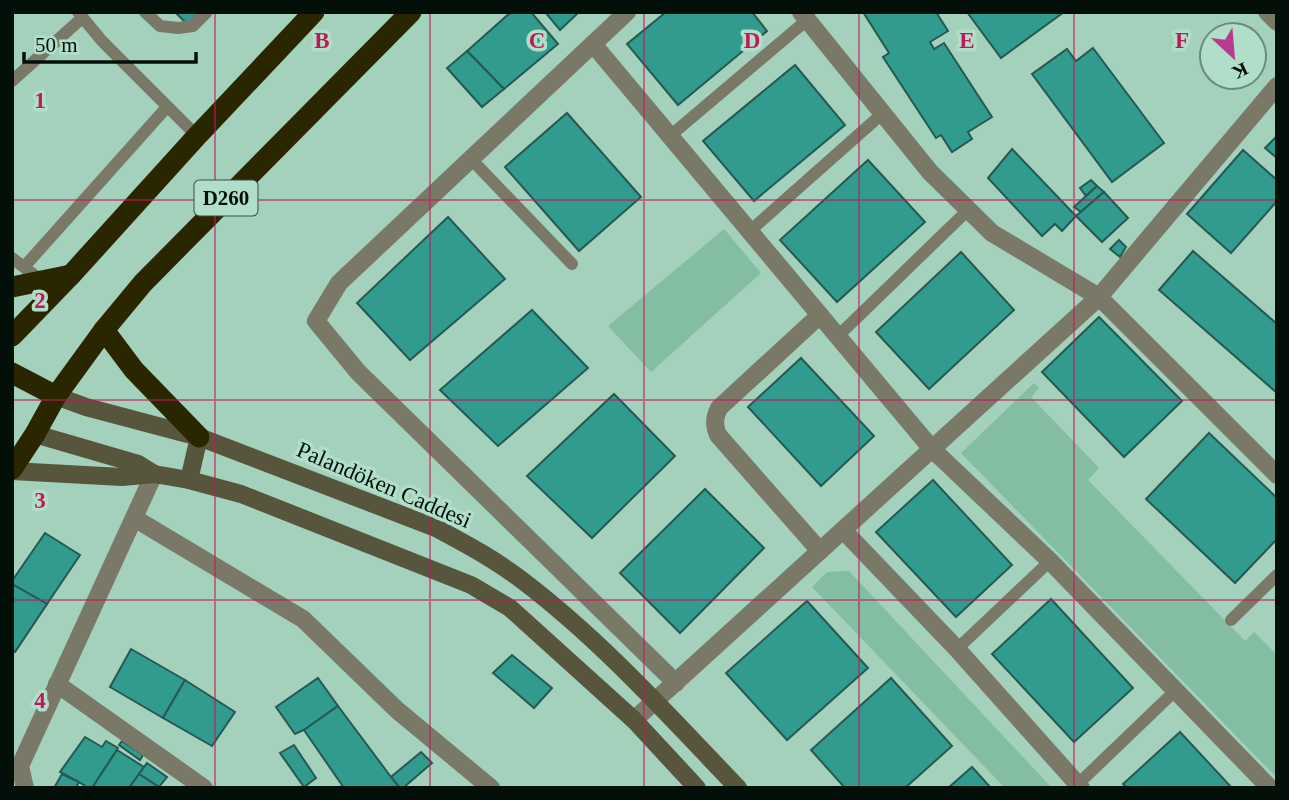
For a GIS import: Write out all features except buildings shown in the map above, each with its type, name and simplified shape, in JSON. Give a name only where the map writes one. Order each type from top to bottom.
[{"type":"highway","name":"D260","points":[[12,336],[314,12]]},
{"type":"highway","name":"D260","points":[[12,470],[56,396],[104,330],[143,283],[411,12]]},
{"type":"highway","points":[[12,287],[71,275]]},
{"type":"highway","points":[[104,330],[134,370],[199,436]]},
{"type":"highway","points":[[12,373],[56,396]]},
{"type":"street","points":[[627,12],[339,283],[316,321],[358,372],[676,683]]},
{"type":"street","points":[[1267,12],[1277,22]]},
{"type":"street","points":[[804,16],[930,172],[968,210],[992,233],[1099,297],[1277,475]]},
{"type":"street","points":[[593,44],[932,449],[1050,561],[1269,788]]},
{"type":"street","points":[[634,720],[1099,297],[1277,86]]},
{"type":"street","points":[[820,315],[719,408],[715,424],[718,435],[820,551]]},
{"type":"street","name":"Palandöken Caddesi","points":[[56,396],[86,407],[199,436],[436,528],[465,544],[521,579],[555,607],[655,701],[738,788]]},
{"type":"street","points":[[35,434],[138,464],[154,474]]},
{"type":"street","points":[[189,480],[199,436]]},
{"type":"street","points":[[12,470],[122,477],[154,474],[189,480],[241,494],[471,585],[510,608],[634,720],[697,788]]},
{"type":"street","points":[[25,788],[16,766],[154,474]]},
{"type":"street","points":[[134,518],[303,619],[397,710],[491,788]]},
{"type":"street","points":[[843,530],[957,649],[1080,786]]},
{"type":"street","points":[[57,684],[204,788]]},
{"type":"lane","points":[[145,12],[160,26],[178,28],[193,26],[207,12]]},
{"type":"lane","points":[[12,81],[80,15],[102,41],[197,136]]},
{"type":"lane","points":[[670,136],[804,16]]},
{"type":"lane","points":[[24,267],[167,107]]},
{"type":"lane","points":[[750,231],[883,113]]},
{"type":"lane","points":[[471,159],[572,264]]},
{"type":"lane","points":[[838,336],[968,210]]},
{"type":"lane","points":[[12,258],[42,281]]},
{"type":"lane","points":[[957,649],[1050,561]]},
{"type":"lane","points":[[1231,620],[1277,575]]},
{"type":"lane","points":[[1080,786],[1175,691]]},
{"type":"green space","points":[[724,229],[761,273],[651,372],[608,326]]},
{"type":"green space","points":[[1034,383],[1039,388],[1031,397],[1099,468],[1088,480],[1245,641],[1254,632],[1277,655],[1277,778],[961,453]]},
{"type":"green space","points":[[849,571],[1052,788],[1005,788],[812,587],[827,572]]}]
